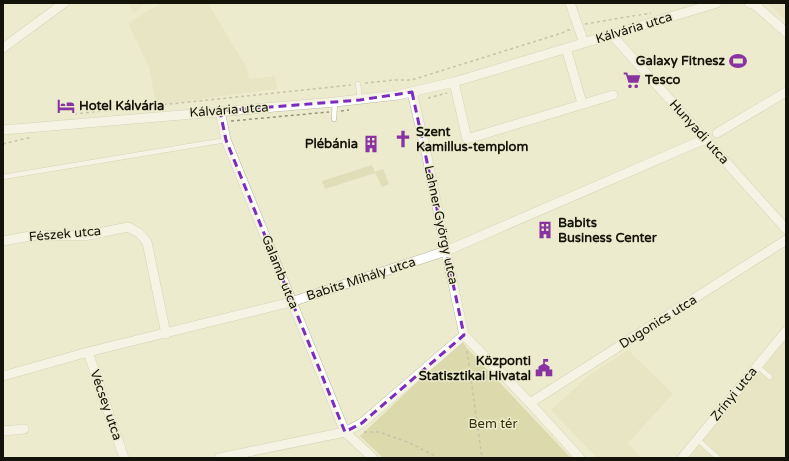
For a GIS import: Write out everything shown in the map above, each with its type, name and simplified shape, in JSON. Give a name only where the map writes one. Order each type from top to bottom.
[{"type":"street","points":[[3,48],[64,3]]},
{"type":"street","points":[[570,3],[584,43]]},
{"type":"street","name":"Kálvária utca","points":[[3,130],[360,100],[412,92],[454,82],[612,35],[700,5],[717,3]]},
{"type":"street","points":[[749,3],[755,5],[786,32]]},
{"type":"street","name":"Hunyadi utca","points":[[612,35],[786,229]]},
{"type":"street","points":[[566,48],[582,103]]},
{"type":"street","points":[[454,82],[468,139],[613,94]]},
{"type":"street","name":"Lahner György utca","points":[[412,92],[464,335]]},
{"type":"street","points":[[717,133],[786,92]]},
{"type":"street","name":"Galamb utca","points":[[220,111],[226,140],[345,432]]},
{"type":"street","name":"Babits Mihály utca","points":[[3,376],[88,352],[292,302],[446,252],[704,139]]},
{"type":"street","name":"Fészek utca","points":[[3,241],[36,235],[84,236],[128,227],[139,233],[147,242],[166,334]]},
{"type":"street","name":"Dugonics utca","points":[[530,403],[786,240]]},
{"type":"street","name":"Zrínyi utca","points":[[682,458],[786,331]]},
{"type":"street","points":[[219,458],[345,432],[362,423],[464,335],[530,403],[580,458]]},
{"type":"street","name":"Vécsey utca","points":[[88,352],[124,458]]},
{"type":"street","points":[[3,431],[24,429]]},
{"type":"street","points":[[345,432],[373,458]]},
{"type":"lane","points":[[358,84],[360,100]]},
{"type":"lane","points":[[334,119],[336,112],[335,102]]},
{"type":"lane","points":[[3,177],[226,140]]},
{"type":"lane","points":[[757,366],[770,377]]},
{"type":"lane","points":[[697,439],[718,458]]},
{"type":"path","points":[[72,115],[395,80],[411,80],[562,33],[578,25],[653,13]]},
{"type":"path","points":[[464,335],[482,458]]},
{"type":"path","points":[[345,432],[379,432],[410,443],[438,458]]},
{"type":"highlighted area","points":[[412,92],[464,335],[362,423],[345,432],[226,140],[220,111],[360,100]]},
{"type":"shaded area","points":[[127,3],[147,3],[134,13]]},
{"type":"shaded area","points":[[161,3],[208,3],[247,68],[249,79],[275,76],[277,89],[156,105],[149,67],[128,23]]},
{"type":"shaded area","points":[[766,3],[786,3],[786,21],[776,11]]},
{"type":"shaded area","points":[[372,165],[375,172],[383,169],[389,184],[382,187],[375,173],[325,189],[322,181]]},
{"type":"shaded area","points":[[786,331],[786,458],[682,458]]},
{"type":"shaded area","points":[[628,350],[673,394],[628,443],[642,458],[597,458],[551,410],[589,375]]},
{"type":"green space","name":"Bem tér","points":[[462,340],[466,347],[571,458],[383,458],[360,436]]},
{"type":"place","name":"Galaxy Fitnesz","points":[[738,61]]},
{"type":"place","name":"Tesco","points":[[632,80]]},
{"type":"place","name":"Hotel Kálvária","points":[[66,106]]},
{"type":"place","name":"Szent Kamillus-templom","points":[[403,139]]},
{"type":"place","name":"Plébánia","points":[[371,144]]},
{"type":"place","name":"Babits Business Center","points":[[545,230]]},
{"type":"place","name":"Központi Statisztikai Hivatal","points":[[544,368]]}]
